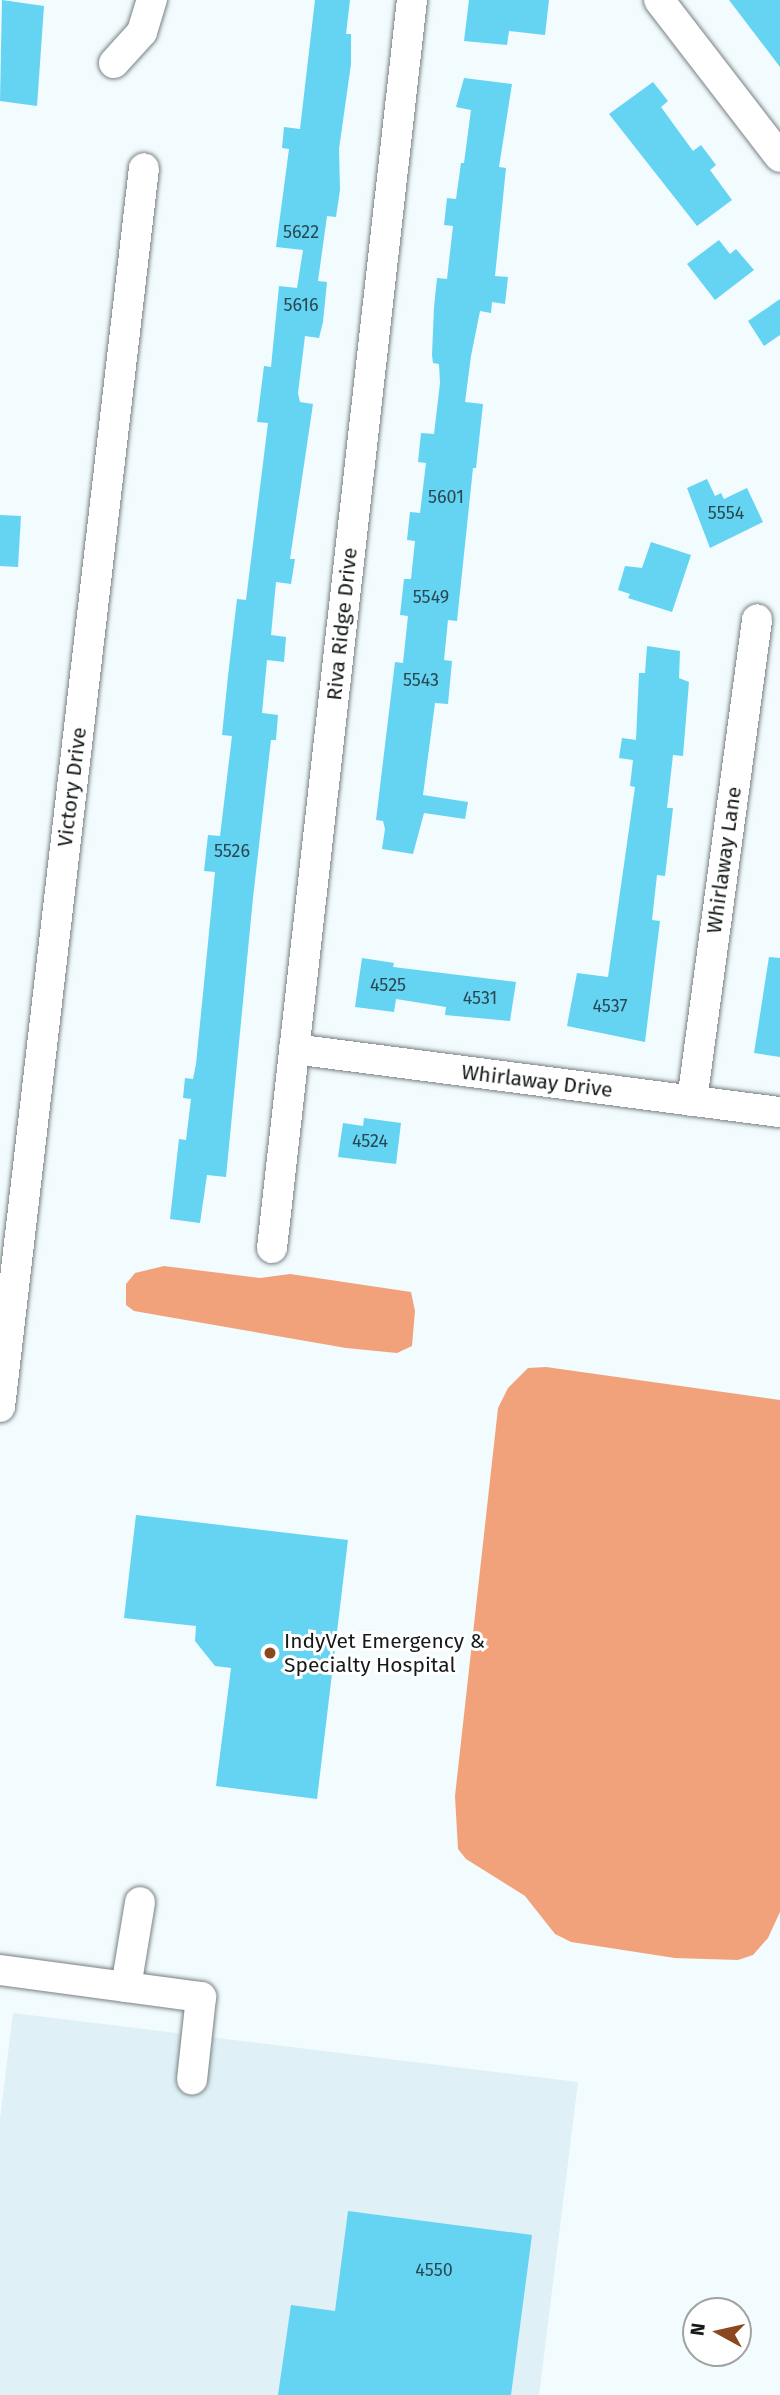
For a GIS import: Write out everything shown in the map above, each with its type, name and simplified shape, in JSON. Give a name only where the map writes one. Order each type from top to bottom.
[{"type":"street","points":[[114,63],[142,32],[152,0]]},
{"type":"street","name":"Riva Ridge Drive","points":[[272,1248],[412,0]]},
{"type":"street","points":[[659,0],[780,157]]},
{"type":"street","name":"Victory Drive","points":[[0,1407],[144,168]]},
{"type":"street","name":"Whirlaway Lane","points":[[692,1101],[757,619]]},
{"type":"street","name":"Whirlaway Drive","points":[[294,1049],[780,1112]]},
{"type":"street","points":[[126,1987],[140,1902]]},
{"type":"street","points":[[0,1970],[201,1997],[192,2080]]},
{"type":"shaded area","points":[[164,1266],[260,1278],[290,1274],[411,1292],[415,1311],[412,1346],[397,1353],[346,1348],[134,1311],[126,1305],[126,1284],[135,1273]]},
{"type":"shaded area","points":[[546,1367],[780,1400],[780,1912],[768,1938],[753,1955],[738,1960],[675,1958],[571,1942],[555,1934],[525,1896],[466,1859],[458,1849],[455,1796],[498,1408],[508,1388],[528,1368]]},
{"type":"shaded area","points":[[13,2013],[578,2082],[539,2395],[0,2395],[0,2119]]},
{"type":"building","points":[[2,0],[44,6],[37,106],[0,101]]},
{"type":"building","points":[[315,0],[350,0],[346,34],[351,34],[351,64],[339,149],[340,190],[336,217],[327,216],[318,281],[327,282],[323,322],[319,338],[305,336],[298,393],[300,402],[313,404],[290,559],[295,559],[291,584],[276,582],[271,635],[286,637],[284,662],[267,660],[262,713],[278,715],[276,740],[271,740],[253,898],[226,1177],[207,1175],[200,1223],[170,1219],[179,1139],[186,1140],[191,1099],[183,1098],[185,1078],[193,1079],[196,1064],[215,872],[204,871],[208,835],[220,836],[232,736],[222,735],[237,599],[246,600],[268,423],[257,422],[264,366],[271,367],[279,286],[297,288],[303,250],[276,247],[289,149],[282,148],[284,127],[300,129]]},
{"type":"building","points":[[469,0],[549,0],[545,35],[509,31],[507,45],[464,41]]},
{"type":"building","points":[[729,0],[780,0],[780,67]]},
{"type":"building","points":[[464,78],[512,84],[499,167],[506,168],[495,276],[508,277],[505,304],[492,302],[491,313],[480,311],[471,356],[465,402],[483,404],[476,468],[473,468],[457,621],[448,620],[444,660],[452,661],[448,704],[435,703],[423,795],[468,802],[465,819],[424,813],[413,854],[382,849],[385,829],[383,821],[376,820],[395,662],[403,663],[408,616],[400,615],[404,579],[411,579],[415,541],[407,540],[410,512],[420,513],[426,463],[418,462],[421,433],[434,434],[440,383],[439,364],[433,363],[432,355],[434,307],[437,278],[447,279],[453,226],[444,225],[447,198],[456,199],[471,110],[456,107]]},
{"type":"building","points":[[653,82],[668,101],[661,107],[693,151],[701,145],[716,165],[710,170],[732,200],[697,226],[609,114]]},
{"type":"building","points":[[719,240],[730,254],[736,249],[754,270],[715,300],[687,264]]},
{"type":"building","points":[[780,299],[780,335],[764,346],[748,321]]},
{"type":"building","points":[[707,479],[715,496],[721,493],[724,499],[747,488],[763,522],[710,548],[687,488]]},
{"type":"building","points":[[0,515],[21,516],[18,567],[0,566]]},
{"type":"building","points":[[651,542],[691,555],[672,612],[628,598],[630,594],[618,590],[625,566],[642,568]]},
{"type":"building","points":[[647,646],[680,651],[679,678],[689,682],[683,756],[673,755],[667,808],[673,808],[665,876],[657,875],[652,920],[660,921],[645,1042],[567,1026],[577,973],[608,977],[635,787],[630,786],[633,760],[619,758],[622,738],[636,740],[639,673],[645,673]]},
{"type":"building","points":[[769,957],[780,958],[780,1057],[754,1053]]},
{"type":"building","points":[[362,958],[394,963],[393,967],[516,982],[510,1021],[445,1015],[446,1007],[396,999],[394,1012],[355,1007]]},
{"type":"building","points":[[364,1118],[401,1123],[396,1164],[338,1157],[343,1123],[363,1126]]},
{"type":"building","name":"IndyVet Emergency & Specialty Hospital","points":[[136,1515],[348,1540],[317,1799],[216,1786],[231,1668],[215,1666],[195,1641],[196,1626],[124,1618]]},
{"type":"building","points":[[348,2211],[532,2235],[511,2395],[278,2395],[291,2305],[335,2311]]},
{"type":"place","name":"IndyVet Emergency & Specialty Hospital","points":[[270,1653]]}]
